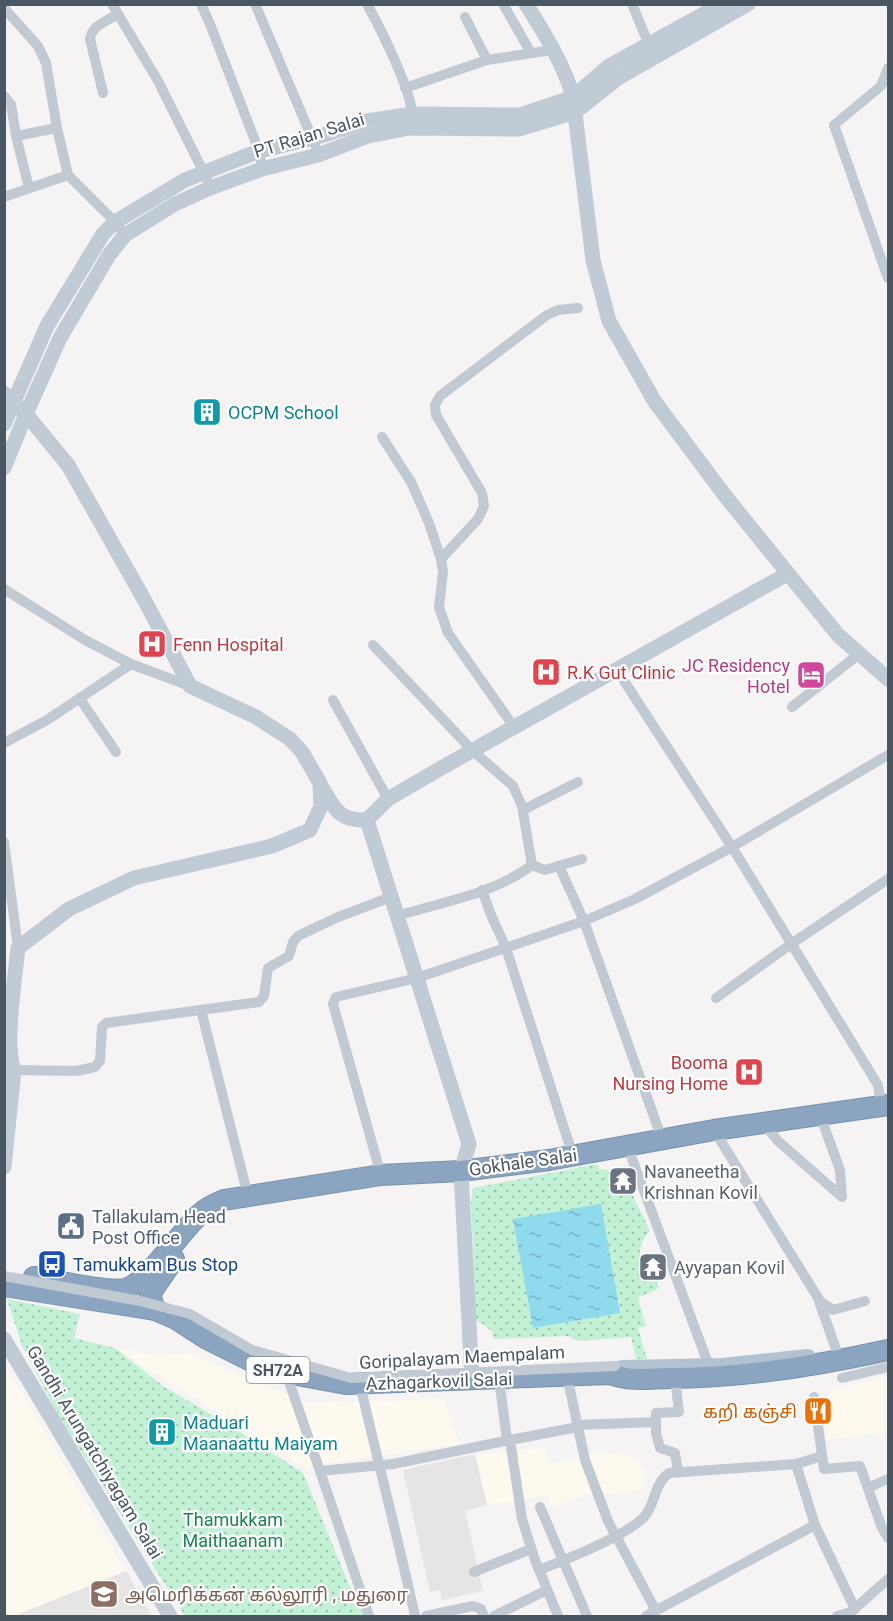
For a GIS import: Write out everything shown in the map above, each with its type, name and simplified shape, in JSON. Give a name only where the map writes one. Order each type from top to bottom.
[{"type":"highway","name":"Gokhale Salai","points":[[4,1272],[112,1290],[126,1289],[135,1284],[200,1214],[211,1205],[224,1200],[381,1175],[461,1171],[573,1156],[714,1130],[885,1106]]},
{"type":"highway","name":"Gokhale Salai","points":[[155,1310],[150,1294],[174,1258],[173,1244]]},
{"type":"highway","name":"Azhagarkovil Salai","points":[[4,1286],[155,1310],[176,1319],[207,1339],[253,1362],[286,1373],[346,1384],[567,1376],[612,1370],[623,1379],[703,1378],[793,1369],[888,1350]]},
{"type":"main road","points":[[525,4],[568,81],[574,104],[593,260],[609,321],[655,402],[726,497],[838,635],[888,679]]},
{"type":"main road","name":"PT Rajan Salai","points":[[574,104],[609,66],[719,11],[748,4]]},
{"type":"main road","name":"PT Rajan Salai","points":[[4,424],[9,397],[47,326],[103,234],[115,222],[184,180],[259,151],[314,138],[367,121],[520,115],[574,104],[618,78],[719,11]]},
{"type":"main road","name":"PT Rajan Salai","points":[[4,468],[60,338],[109,255],[125,236],[175,204],[210,188],[262,169],[318,155],[411,121]]},
{"type":"main road","points":[[9,397],[68,465],[190,686],[256,717],[290,739],[302,752],[336,812],[354,821],[367,820],[388,800],[472,750],[787,574]]},
{"type":"main road","points":[[5,1158],[12,1000],[18,948],[69,909],[135,878],[272,846],[310,830],[321,806],[320,783]]},
{"type":"main road","points":[[367,820],[469,1144],[461,1171],[472,1379]]},
{"type":"main road","name":"Gandhi Arungatchiyagam Salai","points":[[4,1339],[170,1617]]},
{"type":"main road","points":[[612,1370],[709,1366],[807,1357],[888,1340]]},
{"type":"street","points":[[255,4],[314,138],[318,155]]},
{"type":"street","points":[[367,4],[405,88],[411,121]]},
{"type":"street","points":[[503,4],[531,53]]},
{"type":"street","points":[[632,4],[649,45]]},
{"type":"street","points":[[205,6],[259,151],[262,169]]},
{"type":"street","points":[[103,93],[90,39],[93,29],[115,9],[158,81],[205,172],[210,188]]},
{"type":"street","points":[[6,13],[38,46],[46,63],[68,175],[115,222],[125,236]]},
{"type":"street","points":[[465,17],[487,60]]},
{"type":"street","points":[[405,88],[487,60],[552,50]]},
{"type":"street","points":[[888,68],[880,86],[834,125],[888,278]]},
{"type":"street","points":[[4,96],[11,104],[16,136],[29,188]]},
{"type":"street","points":[[16,136],[57,128]]},
{"type":"street","points":[[4,197],[68,175]]},
{"type":"street","points":[[441,559],[478,519],[484,506],[482,493],[436,415],[435,405],[440,396],[547,315],[558,310],[578,308]]},
{"type":"street","points":[[382,437],[411,482],[429,522],[443,572],[438,607],[442,620],[448,633],[514,727]]},
{"type":"street","points":[[4,590],[85,640],[130,664],[190,686]]},
{"type":"street","points":[[373,645],[472,750],[513,786],[523,810],[532,866]]},
{"type":"street","points":[[792,707],[860,654]]},
{"type":"street","points":[[4,743],[47,720],[130,664]]},
{"type":"street","points":[[617,670],[732,847],[878,1085],[885,1106]]},
{"type":"street","points":[[80,699],[116,752]]},
{"type":"street","points":[[333,700],[388,800]]},
{"type":"street","points":[[381,1175],[333,1004],[334,1000],[339,996],[417,978],[584,921],[635,899],[732,847],[888,755]]},
{"type":"street","points":[[523,810],[578,782]]},
{"type":"street","points":[[4,842],[18,948]]},
{"type":"street","points":[[532,866],[545,870],[582,859]]},
{"type":"street","points":[[397,916],[482,890],[517,877],[532,866]]},
{"type":"street","points":[[559,866],[584,921],[662,1139]]},
{"type":"street","points":[[716,998],[888,879]]},
{"type":"street","points":[[482,890],[506,948],[573,1156]]},
{"type":"street","points":[[10,1063],[76,1071],[91,1069],[100,1061],[102,1027],[106,1023],[259,1002],[264,996],[268,968],[289,956],[293,942],[298,936],[338,917],[391,897]]},
{"type":"street","points":[[201,1010],[248,1196]]},
{"type":"street","points":[[764,1123],[778,1141],[843,1197],[840,1170],[820,1115]]},
{"type":"street","points":[[714,1130],[818,1299],[837,1352]]},
{"type":"street","points":[[627,1145],[709,1366]]},
{"type":"street","name":"Goripalayam Maempalam","points":[[4,1276],[140,1301],[190,1314],[252,1350],[351,1378],[612,1370]]},
{"type":"street","points":[[818,1299],[833,1310],[865,1301]]},
{"type":"street","points":[[842,1378],[888,1367]]},
{"type":"street","points":[[286,1373],[369,1617]]},
{"type":"street","points":[[567,1376],[585,1460],[608,1521],[651,1614],[815,1525]]},
{"type":"street","points":[[499,1378],[522,1519],[531,1549],[558,1617]]},
{"type":"street","points":[[675,1378],[679,1412],[656,1413],[656,1433],[660,1448],[675,1453],[678,1471]]},
{"type":"street","points":[[360,1384],[378,1466],[394,1518],[415,1617]]},
{"type":"street","points":[[814,1397],[824,1469],[860,1466],[887,1534]]},
{"type":"street","points":[[320,1472],[378,1466],[578,1426],[656,1422]]},
{"type":"street","points":[[539,1570],[616,1536],[642,1519],[649,1511],[661,1479],[669,1473],[796,1464],[822,1456]]},
{"type":"street","points":[[796,1464],[815,1525],[855,1609]]},
{"type":"street","points":[[868,1488],[888,1479]]},
{"type":"street","points":[[540,1507],[586,1617]]},
{"type":"street","points":[[474,1572],[531,1549]]},
{"type":"street","points":[[837,1617],[851,1612],[888,1579]]},
{"type":"street","points":[[494,1617],[547,1590]]},
{"type":"street","points":[[426,1617],[473,1606],[481,1609],[484,1617]]},
{"type":"shaded area","points":[[115,1348],[153,1356],[191,1354],[307,1403],[443,1399],[460,1444],[329,1463],[308,1470]]},
{"type":"shaded area","points":[[4,1362],[126,1571],[14,1616],[4,1616]]},
{"type":"shaded area","points":[[888,1376],[888,1433],[826,1439],[828,1390]]},
{"type":"shaded area","points":[[546,1448],[548,1465],[597,1452],[618,1453],[638,1459],[645,1477],[640,1491],[587,1495],[552,1507],[547,1496],[487,1505],[475,1454]]},
{"type":"shaded area","points":[[475,1454],[487,1505],[465,1511],[483,1591],[442,1600],[440,1590],[430,1592],[403,1470]]},
{"type":"shaded area","name":"அமெரிக்கன் கல்லூரி , மதுரை","points":[[126,1571],[152,1616],[14,1616]]},
{"type":"green space","points":[[597,1164],[600,1169],[607,1170],[633,1196],[650,1231],[642,1243],[640,1256],[650,1281],[657,1281],[659,1288],[638,1298],[646,1326],[638,1328],[647,1359],[636,1359],[631,1337],[578,1341],[568,1336],[494,1339],[492,1331],[476,1320],[471,1201],[473,1188]]},
{"type":"green space","name":"Thamukkam Maithaanam","points":[[7,1299],[80,1314],[74,1338],[115,1348],[163,1386],[234,1428],[303,1473],[352,1592],[365,1616],[185,1616],[58,1415],[23,1348]]},
{"type":"water","points":[[601,1204],[620,1313],[533,1328],[513,1219]]},
{"type":"place","name":"OCPM School","points":[[207,412]]},
{"type":"place","name":"Fenn Hospital","points":[[152,644]]},
{"type":"place","name":"R.K Gut Clinic","points":[[546,672]]},
{"type":"place","name":"JC Residency Hotel","points":[[811,675]]},
{"type":"place","name":"Booma Nursing Home","points":[[749,1072]]},
{"type":"place","name":"Navaneetha Krishnan Kovil","points":[[623,1181]]},
{"type":"place","name":"Tallakulam Head Post Office","points":[[71,1226]]},
{"type":"place","name":"Tamukkam Bus Stop","points":[[52,1264]]},
{"type":"place","name":"Ayyapan Kovil","points":[[653,1267]]},
{"type":"place","name":"கறி கஞ்சி","points":[[818,1411]]},
{"type":"place","name":"Maduari Maanaattu Maiyam","points":[[162,1432]]},
{"type":"place","name":"அமெரிக்கன் கல்லூரி , மதுரை","points":[[104,1594]]}]
